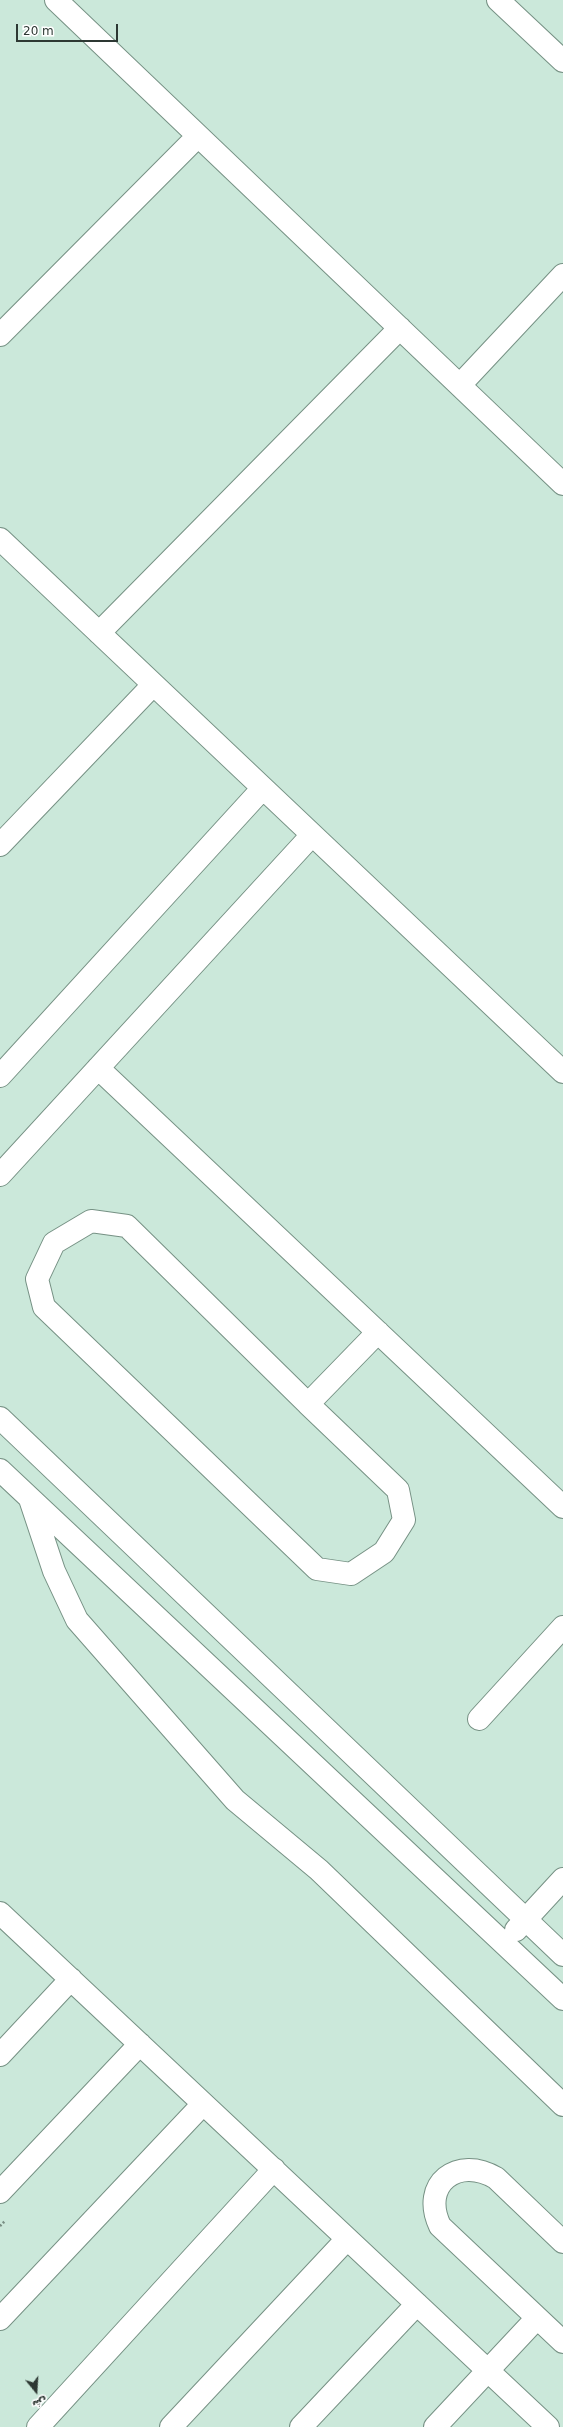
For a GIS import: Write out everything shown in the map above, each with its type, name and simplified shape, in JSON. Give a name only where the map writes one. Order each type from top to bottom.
[{"type":"lane","points":[[56,0],[460,384],[563,484]]},
{"type":"lane","points":[[498,0],[563,61]]},
{"type":"lane","points":[[0,335],[198,136]]},
{"type":"lane","points":[[460,384],[563,275]]},
{"type":"lane","points":[[99,633],[400,328]]},
{"type":"lane","points":[[0,539],[563,1072]]},
{"type":"lane","points":[[0,845],[153,685]]},
{"type":"lane","points":[[0,1076],[263,788]]},
{"type":"lane","points":[[0,1175],[312,835]]},
{"type":"lane","points":[[98,1068],[563,1507]]},
{"type":"lane","points":[[91,1221],[127,1226],[308,1404],[398,1490],[404,1520],[384,1552],[351,1574],[317,1569],[44,1307],[37,1279],[54,1243],[91,1221]]},
{"type":"lane","points":[[308,1404],[378,1332]]},
{"type":"lane","points":[[0,1418],[563,1955]]},
{"type":"lane","points":[[0,1470],[563,1999]]},
{"type":"lane","points":[[30,1499],[54,1570],[78,1620],[230,1794],[319,1870],[563,2105]]},
{"type":"lane","points":[[479,1719],[563,1626]]},
{"type":"lane","points":[[504,1943],[563,1879]]},
{"type":"lane","points":[[0,1913],[548,2427]]},
{"type":"lane","points":[[0,2055],[71,1979]]},
{"type":"lane","points":[[0,2192],[140,2044]]},
{"type":"lane","points":[[0,2319],[203,2104]]},
{"type":"lane","points":[[563,2242],[496,2178],[486,2172],[474,2168],[463,2169],[452,2173],[443,2181],[436,2192],[434,2203],[435,2215],[440,2226],[563,2342]]},
{"type":"lane","points":[[38,2427],[274,2169]]},
{"type":"lane","points":[[171,2427],[347,2239]]},
{"type":"lane","points":[[302,2427],[418,2304]]},
{"type":"lane","points":[[435,2427],[537,2318]]}]
